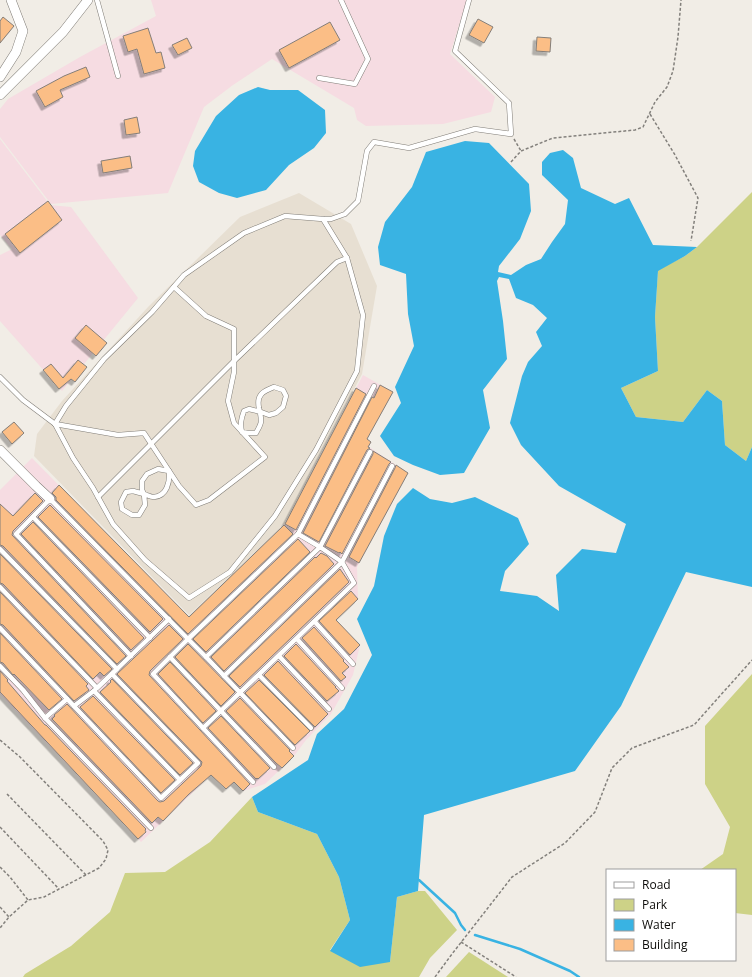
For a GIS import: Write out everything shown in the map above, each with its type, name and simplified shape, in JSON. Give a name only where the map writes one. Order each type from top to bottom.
[{"type":"street","points":[[0,77],[16,52],[23,31],[11,0]]},
{"type":"street","points":[[0,95],[63,32],[88,0]]},
{"type":"street","points":[[0,450],[50,499]]},
{"type":"lane","points":[[97,0],[118,76]]},
{"type":"lane","points":[[319,78],[355,84],[368,59],[341,0]]},
{"type":"lane","points":[[55,424],[66,406],[104,359],[152,312],[184,275],[244,233],[285,216],[331,219],[345,214],[358,201],[367,151],[374,142],[409,148],[475,129],[511,134],[509,103],[455,51],[469,0]]},
{"type":"lane","points":[[0,377],[23,400],[55,424],[73,458],[98,496],[113,524],[145,560],[189,598],[230,572],[275,516],[316,450],[357,371],[363,315],[347,258],[323,219]]},
{"type":"lane","points":[[98,496],[234,361],[337,262],[347,258]]},
{"type":"lane","points":[[55,424],[118,435],[144,433],[179,486],[196,505],[209,500],[265,457],[234,423],[228,401],[234,372],[234,329],[206,316],[174,287]]},
{"type":"lane","points":[[242,432],[241,420],[244,411],[249,409],[261,412],[269,415],[276,413],[283,407],[286,396],[284,390],[274,386],[263,392],[258,399],[261,412],[261,423],[256,432],[242,432]]},
{"type":"lane","points":[[253,782],[153,674],[298,534],[374,386]]},
{"type":"lane","points":[[206,657],[320,547],[370,452]]},
{"type":"lane","points":[[224,676],[342,562],[392,466]]},
{"type":"lane","points":[[170,471],[158,469],[147,474],[142,481],[142,490],[144,494],[145,505],[139,515],[132,515],[122,509],[121,502],[126,492],[133,491],[144,494],[153,497],[160,495],[167,489],[170,479],[170,471]]},
{"type":"lane","points":[[131,656],[16,534],[50,499],[169,619],[293,748]]},
{"type":"lane","points":[[33,516],[150,638]]},
{"type":"lane","points":[[203,728],[354,583],[342,562],[298,534]]},
{"type":"lane","points":[[0,549],[117,669]]},
{"type":"lane","points":[[0,587],[180,780]]},
{"type":"lane","points":[[74,706],[95,690],[169,619]]},
{"type":"lane","points":[[315,622],[353,664]]},
{"type":"lane","points":[[0,628],[161,798],[198,763],[112,674]]},
{"type":"lane","points":[[297,639],[342,688]]},
{"type":"lane","points":[[279,656],[329,709]]},
{"type":"lane","points":[[170,657],[274,767]]},
{"type":"lane","points":[[0,666],[23,690],[45,718],[150,828]]},
{"type":"lane","points":[[259,675],[311,728]]},
{"type":"lane","points":[[45,718],[67,699]]},
{"type":"path","points":[[511,162],[521,151],[553,138],[635,130],[644,127],[655,102],[667,87],[673,71],[678,37],[680,0]]},
{"type":"path","points":[[650,114],[675,155],[698,198],[691,241]]},
{"type":"path","points":[[511,134],[521,151]]},
{"type":"path","points":[[435,977],[512,877],[566,843],[595,812],[612,768],[632,748],[694,725],[752,660]]},
{"type":"path","points":[[0,740],[20,757],[103,841],[108,850],[106,859],[99,868],[44,897],[28,900],[9,917],[0,928]]},
{"type":"path","points":[[7,794],[86,875]]},
{"type":"path","points":[[0,827],[59,889]]},
{"type":"path","points":[[0,867],[28,900]]},
{"type":"path","points":[[0,907],[9,917]]},
{"type":"path","points":[[461,942],[516,977]]},
{"type":"shaded area","points":[[151,0],[467,0],[450,54],[495,97],[491,112],[443,124],[366,126],[357,120],[354,108],[272,59],[233,85],[204,107],[168,193],[51,204],[0,137],[0,109],[8,99],[80,57],[156,16]]},
{"type":"shaded area","points":[[0,139],[50,205],[71,207],[138,298],[62,391],[0,321],[0,255],[12,249],[0,235]]},
{"type":"shaded area","points":[[299,193],[351,224],[377,286],[362,374],[284,524],[189,615],[34,456],[37,434],[62,401],[148,307],[240,217]]},
{"type":"shaded area","points":[[363,375],[393,392],[367,439],[371,442],[369,447],[408,473],[357,567],[358,599],[336,620],[360,645],[353,675],[331,714],[306,740],[294,756],[265,784],[243,791],[234,782],[226,789],[211,775],[141,842],[0,694],[0,490],[32,458],[189,617],[285,525]]},
{"type":"green space","points":[[752,192],[752,447],[746,461],[725,445],[722,401],[707,390],[683,422],[636,417],[621,388],[658,371],[655,317],[658,270],[685,256],[697,247]]},
{"type":"green space","points":[[752,674],[752,915],[736,913],[736,869],[701,869],[723,854],[730,827],[705,784],[705,726]]},
{"type":"green space","points":[[252,797],[258,812],[317,834],[339,877],[350,920],[330,950],[390,962],[397,897],[418,891],[425,891],[457,930],[430,958],[419,977],[23,977],[25,974],[71,946],[110,912],[125,873],[165,872],[210,842]]},
{"type":"green space","points":[[469,952],[508,977],[446,977]]},
{"type":"water","points":[[258,87],[270,90],[298,90],[325,110],[326,133],[314,148],[289,165],[266,190],[237,198],[219,193],[199,182],[193,166],[195,151],[216,116],[239,95]]},
{"type":"water","points":[[465,141],[489,143],[529,184],[531,211],[520,239],[499,266],[498,272],[511,275],[526,265],[541,259],[565,224],[568,200],[542,175],[542,162],[550,153],[563,150],[573,158],[581,188],[615,204],[629,198],[653,245],[697,247],[685,256],[658,271],[655,317],[658,371],[621,388],[636,417],[683,422],[707,390],[722,401],[725,445],[746,461],[752,447],[752,587],[686,572],[621,706],[575,771],[424,815],[418,891],[397,897],[390,962],[360,967],[330,951],[350,920],[339,877],[317,834],[258,812],[252,797],[308,760],[317,734],[344,709],[372,655],[357,619],[374,586],[384,536],[397,504],[413,488],[430,499],[452,503],[475,497],[518,518],[529,544],[505,571],[500,591],[537,596],[559,611],[556,575],[582,549],[616,553],[626,524],[559,486],[521,445],[510,423],[522,376],[528,362],[542,346],[536,332],[547,318],[533,305],[516,298],[509,279],[499,277],[497,281],[507,359],[483,390],[490,428],[464,473],[440,475],[413,465],[394,456],[380,436],[401,403],[395,387],[414,346],[408,314],[406,274],[380,265],[378,247],[385,222],[412,187],[426,152]]},
{"type":"building","points":[[3,17],[14,26],[0,43],[0,21]]},
{"type":"building","points":[[478,19],[493,27],[484,43],[469,35]]},
{"type":"building","points":[[330,22],[340,40],[289,68],[279,50]]},
{"type":"building","points":[[148,28],[156,53],[161,52],[165,68],[144,74],[137,49],[128,52],[123,36]]},
{"type":"building","points":[[537,37],[551,38],[550,52],[536,51]]},
{"type":"building","points":[[187,38],[192,48],[178,55],[172,45]]},
{"type":"building","points":[[86,67],[90,77],[60,90],[63,97],[45,107],[36,91],[64,76]]},
{"type":"building","points":[[137,117],[140,133],[126,135],[124,120]]},
{"type":"building","points":[[130,156],[132,168],[103,173],[101,161]]},
{"type":"building","points":[[48,201],[62,220],[20,253],[5,234]]},
{"type":"building","points":[[86,325],[107,343],[96,356],[75,338]]},
{"type":"building","points":[[78,360],[87,367],[75,382],[71,379],[59,389],[43,370],[51,364],[63,378]]},
{"type":"building","points":[[380,385],[393,392],[367,439],[371,442],[368,447],[370,448],[367,450],[319,542],[303,533],[372,397],[374,398]]},
{"type":"building","points":[[356,388],[366,394],[296,530],[285,524]]},
{"type":"building","points":[[14,422],[24,433],[12,444],[2,432]]},
{"type":"building","points":[[373,451],[391,462],[342,554],[325,546],[373,454]]},
{"type":"building","points":[[396,465],[408,473],[359,563],[349,557]]},
{"type":"building","points":[[59,485],[189,617],[284,525],[293,534],[188,634],[56,500],[56,497],[52,493]]},
{"type":"building","points":[[35,493],[43,501],[13,531],[12,535],[126,656],[117,664],[3,546],[0,545],[0,504],[13,516]]},
{"type":"building","points":[[50,505],[163,619],[150,632],[38,517]]},
{"type":"building","points":[[33,522],[144,638],[131,650],[21,534]]},
{"type":"building","points":[[298,539],[310,552],[206,652],[193,639]]},
{"type":"building","points":[[321,553],[327,556],[334,564],[224,671],[211,657],[315,557],[316,558]]},
{"type":"building","points":[[0,554],[112,669],[104,676],[100,672],[93,679],[3,584],[0,583]]},
{"type":"building","points":[[340,569],[349,582],[240,687],[229,676]]},
{"type":"building","points":[[351,591],[358,599],[336,620],[360,645],[350,655],[319,621]]},
{"type":"building","points":[[0,592],[88,684],[86,686],[89,690],[74,701],[3,625],[0,624]]},
{"type":"building","points":[[169,625],[183,639],[150,671],[149,675],[250,784],[243,791],[234,782],[226,789],[211,775],[189,794],[163,821],[158,817],[152,823],[52,719],[55,716],[54,715],[67,704],[158,801],[164,801],[201,766],[202,762],[117,674]]},
{"type":"building","points":[[314,627],[349,667],[342,673],[346,677],[341,681],[302,638]]},
{"type":"building","points":[[0,633],[62,699],[49,710],[14,674],[13,675],[3,663],[0,662]]},
{"type":"building","points":[[188,644],[235,692],[221,706],[175,657]]},
{"type":"building","points":[[296,644],[339,691],[327,701],[284,656]]},
{"type":"building","points":[[278,661],[328,714],[315,727],[264,675]]},
{"type":"building","points":[[170,662],[216,711],[203,723],[158,674]]},
{"type":"building","points":[[0,671],[45,725],[146,829],[146,832],[138,839],[0,692]]},
{"type":"building","points":[[112,679],[193,763],[180,775],[100,692],[111,682],[110,681]]},
{"type":"building","points":[[259,680],[310,731],[295,745],[245,693]]},
{"type":"building","points":[[93,696],[175,780],[161,793],[80,707]]},
{"type":"building","points":[[240,698],[294,756],[282,768],[226,711]]},
{"type":"building","points":[[221,716],[270,768],[258,779],[256,779],[208,728]]},
{"type":"waterway","points":[[419,880],[455,913],[465,930]]},
{"type":"waterway","points":[[475,935],[520,949],[570,971],[579,977]]}]
